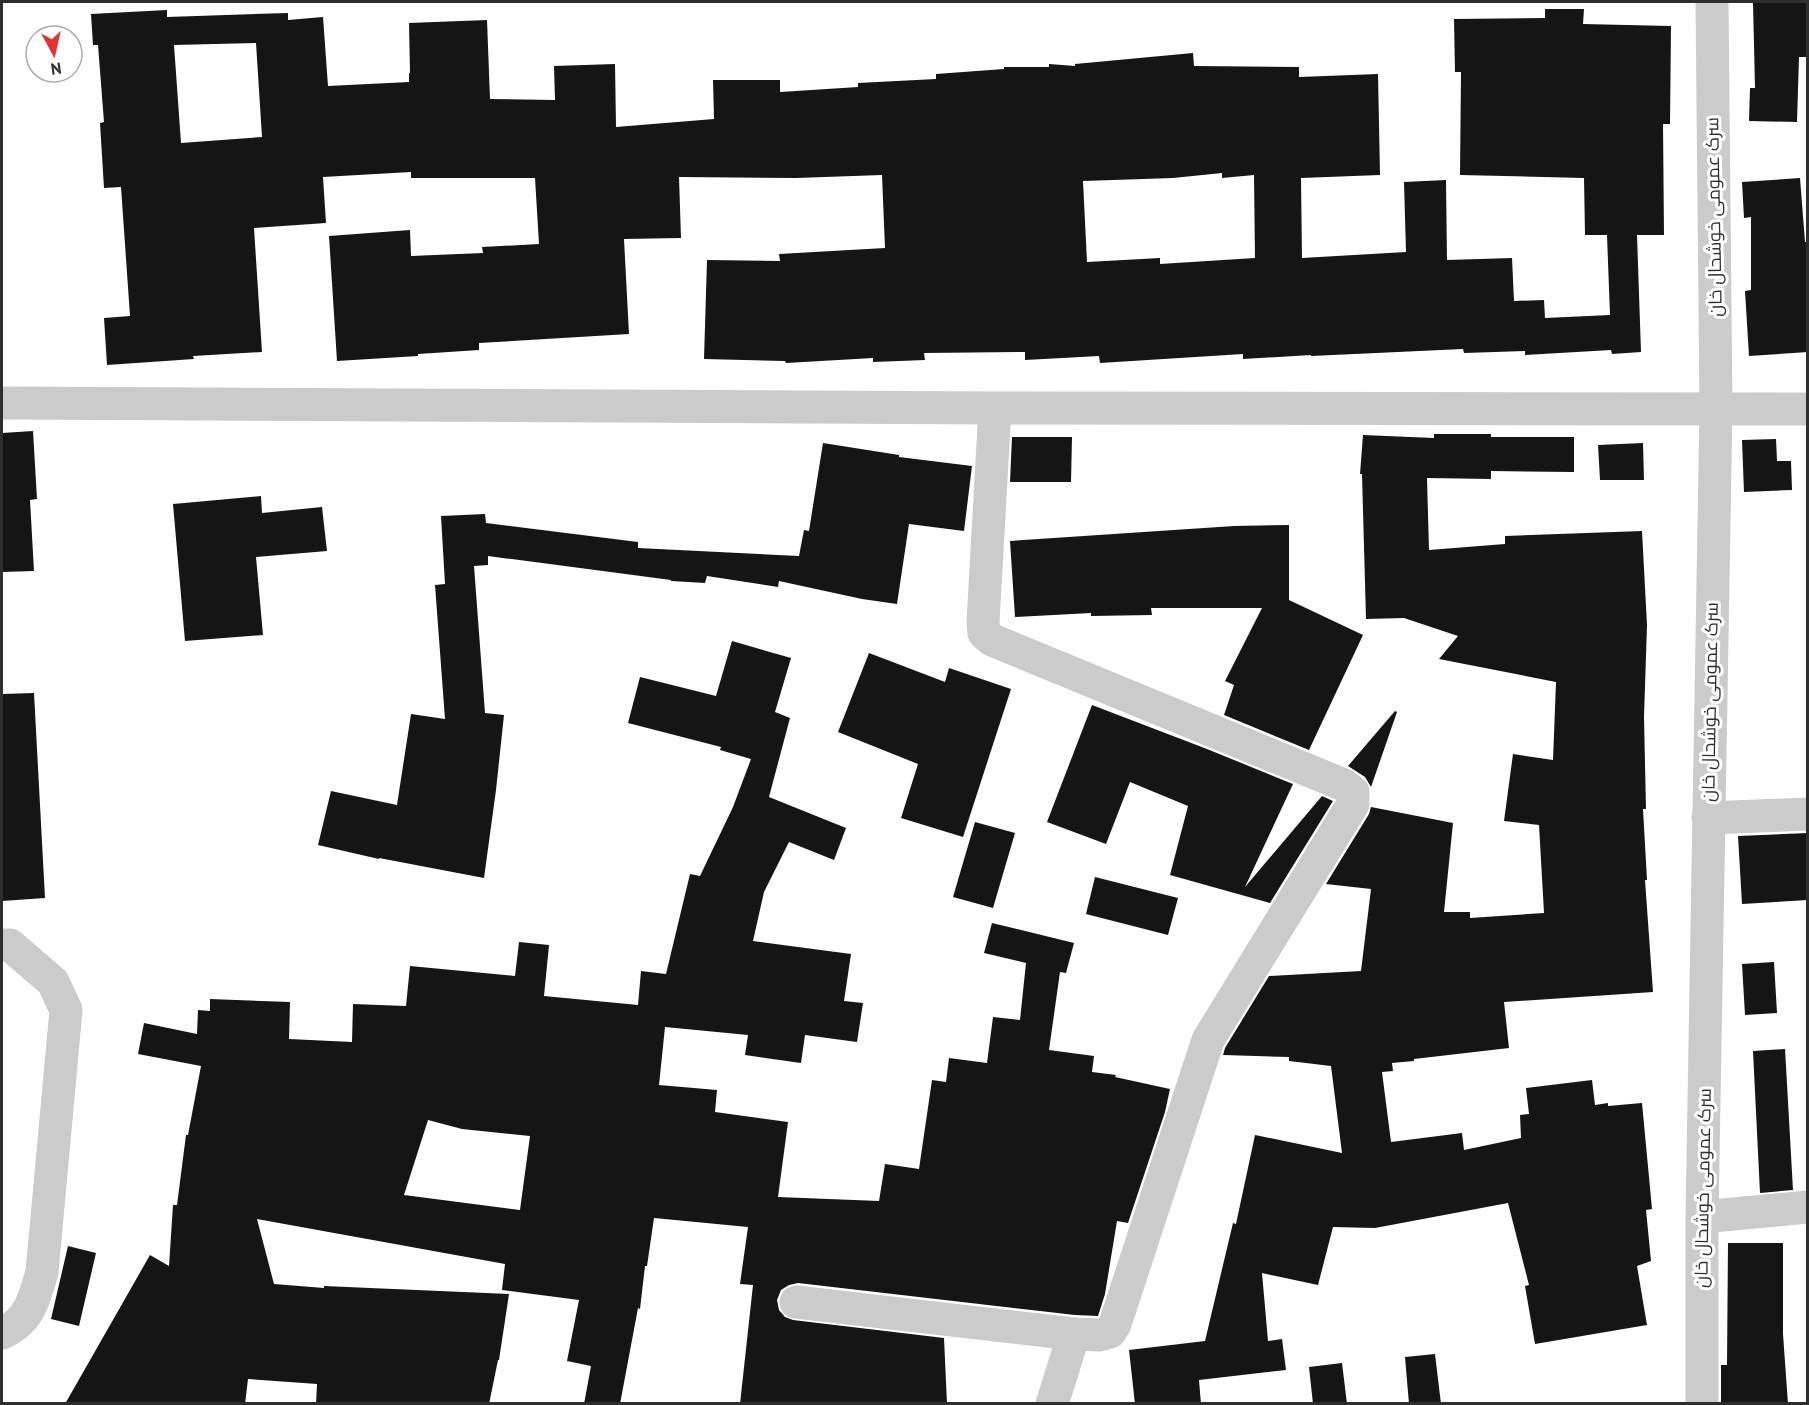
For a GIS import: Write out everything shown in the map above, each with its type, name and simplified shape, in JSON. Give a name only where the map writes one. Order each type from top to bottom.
[{"type":"street","name":"سرک عمومی خوشحال خان","points":[[1702,1404],[1702,1217],[1716,408],[1712,2]]},
{"type":"street","points":[[2,403],[1808,409]]},
{"type":"street","points":[[796,1302],[1074,1335],[1100,1335],[1110,1332],[1116,1324],[1208,1040],[1353,804],[1353,792],[1344,785],[992,640],[984,633],[995,408]]},
{"type":"street","points":[[1708,818],[1808,814]]},
{"type":"street","points":[[2,945],[10,945],[53,982],[66,1010],[42,1272],[33,1305],[14,1328],[2,1333]]},
{"type":"street","points":[[1702,1217],[1808,1207]]},
{"type":"street","points":[[1052,1404],[1074,1335]]},
{"type":"building","points":[[1808,2],[1808,57],[1799,57],[1797,122],[1749,121],[1750,88],[1755,88],[1753,3]]},
{"type":"building","points":[[1545,9],[1584,9],[1583,24],[1671,26],[1670,124],[1663,124],[1664,235],[1637,235],[1641,352],[1612,354],[1611,350],[1525,355],[1525,351],[1464,353],[1463,349],[1243,359],[1243,354],[1100,363],[1099,356],[1025,360],[1025,352],[924,353],[925,360],[873,362],[873,358],[786,363],[785,361],[704,359],[707,260],[780,261],[779,254],[885,248],[882,175],[796,178],[679,177],[681,238],[624,239],[629,334],[479,343],[479,350],[337,361],[329,236],[410,230],[411,256],[483,253],[482,247],[539,244],[535,178],[411,178],[411,172],[323,177],[326,223],[254,228],[262,352],[107,365],[104,318],[130,316],[121,187],[104,188],[100,123],[104,122],[98,45],[93,45],[91,14],[167,10],[167,17],[288,13],[288,20],[323,17],[328,86],[409,82],[409,23],[487,20],[490,99],[555,100],[554,66],[615,64],[616,127],[714,119],[713,80],[780,80],[780,92],[858,87],[858,83],[936,79],[936,74],[1004,69],[1004,67],[1049,67],[1049,64],[1075,66],[1075,64],[1193,53],[1194,66],[1299,67],[1299,77],[1378,74],[1380,175],[1301,178],[1302,258],[1406,252],[1404,182],[1446,180],[1447,260],[1512,258],[1514,301],[1544,300],[1545,318],[1610,315],[1607,235],[1585,235],[1584,178],[1460,175],[1461,72],[1455,72],[1454,19],[1545,18]],"holes":[[[256,43],[262,137],[181,143],[174,45]],[[1222,173],[1222,178],[1254,175],[1255,258],[1160,264],[1160,258],[1087,262],[1083,181],[1173,178]]]},
{"type":"building","points":[[1800,178],[1805,242],[1808,242],[1808,352],[1749,356],[1745,291],[1751,290],[1751,217],[1744,218],[1742,182]]},
{"type":"building","points":[[33,431],[37,499],[30,500],[34,571],[2,572],[2,433]]},
{"type":"building","points":[[1434,434],[1574,437],[1574,472],[1491,471],[1491,479],[1427,478],[1429,550],[1505,544],[1505,536],[1642,531],[1647,625],[1644,717],[1646,809],[1643,809],[1647,880],[1645,880],[1653,992],[1504,1002],[1509,1048],[1392,1063],[1393,1071],[1382,1072],[1391,1142],[1462,1133],[1464,1150],[1521,1138],[1520,1115],[1529,1114],[1526,1088],[1592,1080],[1595,1105],[1642,1103],[1652,1209],[1646,1210],[1651,1261],[1637,1266],[1647,1325],[1535,1344],[1525,1286],[1529,1285],[1508,1203],[1375,1228],[1333,1227],[1318,1285],[1262,1273],[1268,1341],[1282,1339],[1286,1370],[1199,1380],[1201,1404],[1135,1404],[1129,1350],[1205,1341],[1233,1223],[1236,1224],[1255,1135],[1342,1153],[1331,1066],[1289,1061],[1289,1057],[1223,1055],[1269,976],[1361,971],[1371,889],[1326,884],[1369,814],[1371,807],[1453,823],[1444,912],[1470,912],[1470,918],[1544,913],[1539,825],[1504,821],[1513,754],[1553,760],[1556,682],[1439,659],[1458,636],[1404,618],[1366,619],[1362,474],[1360,474],[1363,435],[1434,438]]},
{"type":"building","points":[[1012,437],[1072,437],[1071,482],[1010,482]]},
{"type":"building","points":[[1776,439],[1777,461],[1791,461],[1792,490],[1744,492],[1742,440]]},
{"type":"building","points":[[823,443],[899,455],[899,457],[972,466],[964,531],[909,524],[897,604],[779,581],[778,587],[707,576],[705,583],[671,581],[488,556],[488,565],[474,566],[485,713],[504,715],[484,878],[379,859],[318,845],[331,791],[397,805],[411,714],[445,719],[435,585],[445,584],[441,516],[485,514],[486,523],[638,542],[638,548],[799,556],[804,530],[809,531]]},
{"type":"building","points":[[1643,443],[1644,480],[1600,480],[1598,445]]},
{"type":"building","points":[[261,496],[262,513],[322,507],[327,551],[256,557],[263,635],[185,641],[173,504]]},
{"type":"building","points":[[1289,525],[1289,600],[1363,635],[1309,750],[1224,715],[1234,685],[1225,681],[1262,608],[1151,608],[1152,615],[1091,616],[1091,613],[1015,617],[1010,541],[1234,526]]},
{"type":"building","points":[[732,641],[791,658],[775,712],[790,718],[769,797],[846,828],[834,860],[789,842],[764,892],[753,941],[851,954],[844,1001],[863,1003],[857,1042],[805,1035],[801,1063],[745,1055],[748,1035],[665,1027],[659,1085],[717,1090],[715,1112],[788,1122],[778,1197],[879,1201],[885,1164],[919,1169],[932,1080],[946,1082],[949,1058],[987,1063],[993,1017],[1020,1020],[1026,963],[984,953],[992,923],[1074,943],[1066,973],[1060,972],[1049,1050],[1094,1056],[1092,1072],[1116,1075],[1115,1077],[1170,1089],[1165,1112],[1128,1223],[1117,1221],[1105,1294],[1098,1316],[798,1283],[789,1285],[781,1290],[777,1300],[779,1310],[785,1317],[793,1320],[944,1338],[947,1404],[740,1404],[753,1285],[740,1284],[748,1227],[654,1218],[640,1309],[638,1308],[620,1404],[584,1404],[591,1366],[567,1361],[579,1300],[502,1290],[505,1264],[257,1219],[274,1284],[324,1288],[324,1286],[509,1294],[499,1360],[489,1404],[316,1404],[317,1384],[248,1379],[245,1404],[65,1404],[150,1255],[169,1266],[173,1205],[177,1205],[186,1135],[188,1135],[201,1066],[138,1054],[144,1023],[197,1034],[198,1010],[210,1011],[210,999],[290,1002],[289,1039],[352,1042],[353,1004],[406,1006],[410,966],[515,976],[519,942],[549,945],[544,996],[638,1005],[641,971],[666,974],[690,874],[700,876],[733,807],[751,759],[720,750],[721,747],[628,723],[640,677],[716,696]],"holes":[[[428,1120],[462,1129],[530,1136],[520,1210],[404,1195]]]},
{"type":"building","points":[[869,653],[945,682],[949,668],[1011,689],[963,837],[901,818],[918,764],[838,732]]},
{"type":"building","points":[[34,693],[45,898],[2,901],[2,694]]},
{"type":"building","points":[[1092,705],[1293,784],[1245,887],[1322,796],[1333,801],[1270,903],[1170,875],[1188,806],[1130,782],[1106,844],[1047,822]]},
{"type":"building","points":[[1395,711],[1397,712],[1371,787],[1365,777],[1348,766]]},
{"type":"building","points":[[975,822],[1015,833],[993,908],[953,897]]},
{"type":"building","points":[[1808,833],[1808,900],[1742,904],[1738,836]]},
{"type":"building","points":[[1095,877],[1178,898],[1168,935],[1086,914]]},
{"type":"building","points":[[1774,962],[1777,1013],[1745,1015],[1742,964]]},
{"type":"building","points":[[1785,1049],[1793,1190],[1760,1193],[1753,1051]]},
{"type":"building","points":[[1728,1243],[1783,1243],[1783,1334],[1788,1404],[1721,1404],[1721,1365],[1727,1365]]},
{"type":"building","points":[[68,1246],[96,1253],[79,1326],[51,1319]]},
{"type":"building","points":[[1435,1354],[1441,1404],[1409,1404],[1405,1357]]},
{"type":"building","points":[[1342,1363],[1347,1404],[1313,1404],[1309,1367]]}]
